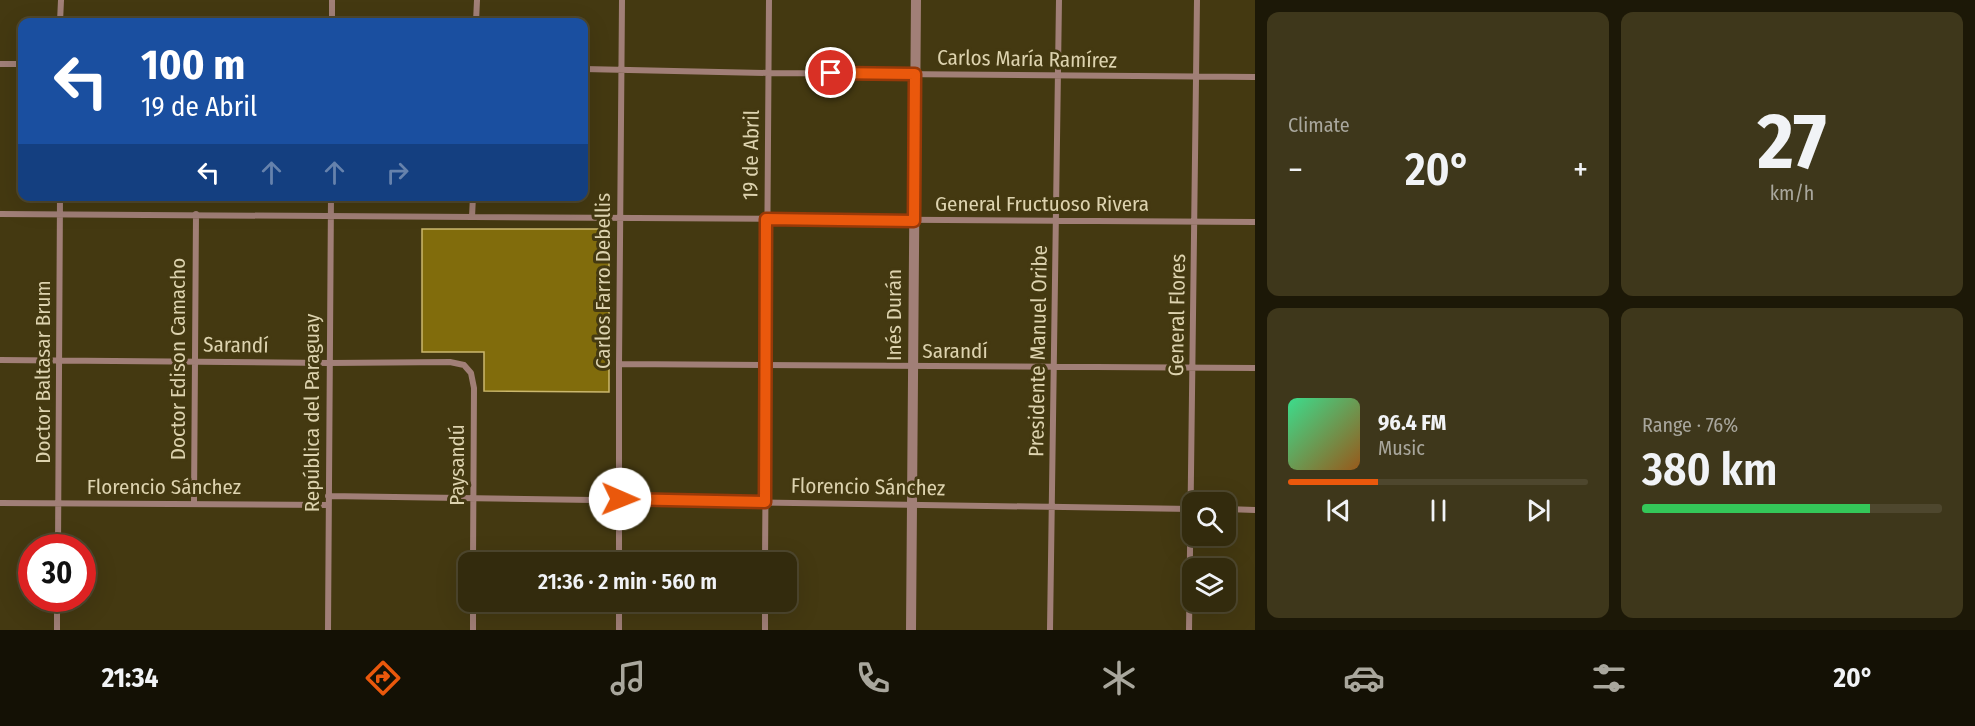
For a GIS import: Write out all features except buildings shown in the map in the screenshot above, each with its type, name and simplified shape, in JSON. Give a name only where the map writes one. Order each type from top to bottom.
[{"type":"street","points":[[60,18],[61,0]]},
{"type":"street","points":[[332,0],[332,18]]},
{"type":"street","points":[[476,18],[477,0]]},
{"type":"street","name":"Carlos Farro Debellis","points":[[619,552],[622,0]]},
{"type":"street","name":"19 de Abril","points":[[765,552],[769,0]]},
{"type":"street","name":"Inés Durán","points":[[911,630],[916,0]]},
{"type":"street","name":"Presidente Manuel Oribe","points":[[1050,630],[1059,0]]},
{"type":"street","name":"General Flores","points":[[1192,492],[1197,0]]},
{"type":"street","points":[[0,64],[18,64]]},
{"type":"street","name":"Carlos María Ramírez","points":[[588,69],[768,73],[1255,77]]},
{"type":"street","name":"Doctor Baltasar Brum","points":[[58,534],[60,201]]},
{"type":"street","name":"República del Paraguay","points":[[328,630],[328,363],[331,201]]},
{"type":"street","points":[[472,217],[473,201]]},
{"type":"street","name":"General Fructuoso Rivera","points":[[0,214],[1255,222]]},
{"type":"street","name":"Doctor Edison Camacho","points":[[194,504],[196,214]]},
{"type":"street","name":"Sarandí","points":[[0,360],[456,362],[469,369]]},
{"type":"street","name":"Sarandí","points":[[619,364],[1255,368]]},
{"type":"street","name":"Paysandú","points":[[469,369],[474,388],[473,552]]},
{"type":"street","name":"Florencio Sánchez","points":[[328,496],[1182,509]]},
{"type":"street","name":"Florencio Sánchez","points":[[0,503],[328,506]]},
{"type":"street","points":[[1236,509],[1255,510]]},
{"type":"street","name":"General Flores","points":[[1190,630],[1191,546]]},
{"type":"street","points":[[57,612],[57,630]]},
{"type":"street","points":[[473,612],[473,630]]},
{"type":"street","points":[[619,612],[619,630]]},
{"type":"street","points":[[765,612],[765,630]]},
{"type":"route","points":[[620,499],[765,502],[766,219],[914,221],[915,74],[831,73]]}]
